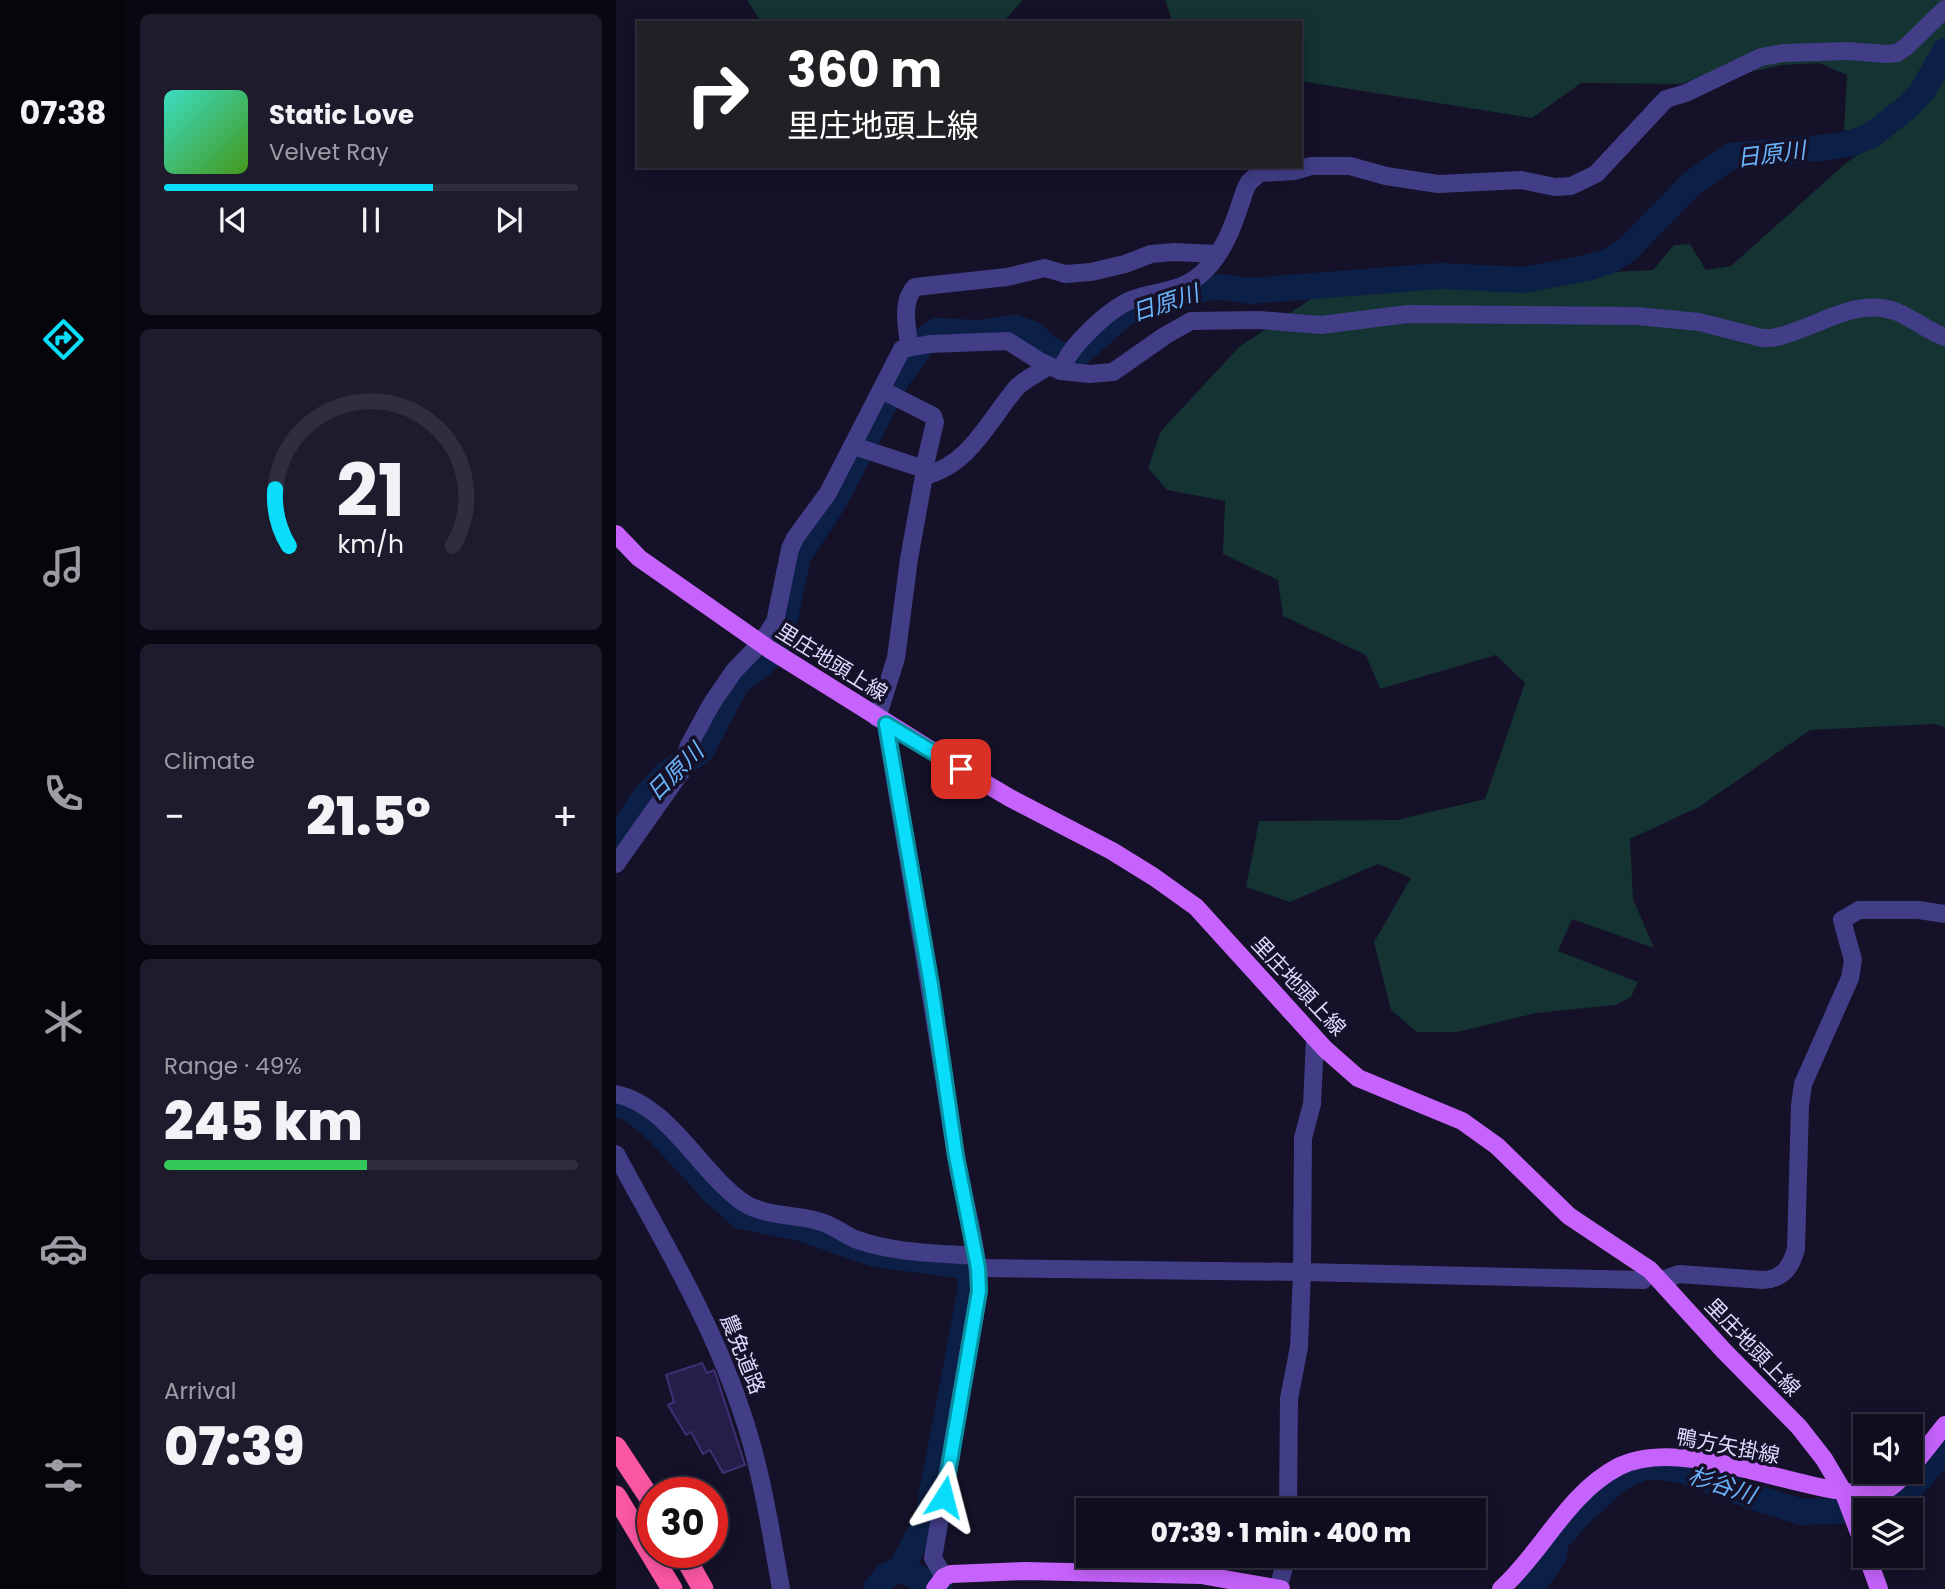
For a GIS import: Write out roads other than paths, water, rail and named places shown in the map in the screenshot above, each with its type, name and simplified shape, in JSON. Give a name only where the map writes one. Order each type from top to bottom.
[{"type":"highway","points":[[616,1447],[637,1479]]},
{"type":"highway","points":[[616,1496],[672,1589]]},
{"type":"highway","points":[[691,1568],[703,1589]]},
{"type":"main road","name":"里庄地頭上線","points":[[616,534],[639,558],[769,649],[1010,798],[1101,845],[1162,882],[1196,908],[1315,1039],[1357,1077],[1462,1121],[1497,1146],[1569,1216],[1655,1275],[1724,1351],[1799,1427],[1824,1459],[1853,1516]]},
{"type":"main road","name":"鴨方矢掛線","points":[[1923,1454],[1944,1428]]},
{"type":"main road","name":"鴨方矢掛線","points":[[1501,1589],[1582,1494],[1602,1477],[1640,1459],[1657,1456],[1684,1457],[1845,1497],[1887,1489],[1893,1484]]},
{"type":"main road","name":"里庄地頭上線","points":[[1871,1568],[1879,1589]]},
{"type":"main road","points":[[939,1583],[951,1574],[1002,1571],[1166,1573],[1201,1575],[1279,1589]]},
{"type":"street","points":[[860,448],[924,472],[939,473],[964,455],[986,431],[1019,385],[1061,362],[1118,307],[1188,283],[1208,268],[1228,239],[1249,183],[1260,173],[1294,171],[1311,166],[1349,166],[1413,182],[1438,184],[1521,180],[1555,187],[1570,186],[1596,174],[1667,99],[1686,93],[1751,61],[1772,55],[1848,51],[1886,54],[1897,52],[1906,47],[1945,9]]},
{"type":"street","points":[[918,345],[905,307],[909,294],[915,287],[1007,277],[1045,268],[1065,274],[1091,272],[1125,264],[1151,254],[1216,254]]},
{"type":"street","points":[[616,864],[683,763],[712,703],[734,671],[769,649],[790,549],[795,538],[860,448],[887,392],[902,349],[918,345],[1007,341],[1090,374],[1113,372],[1191,321],[1202,320],[1259,320],[1321,325],[1408,314],[1637,316],[1699,322],[1762,338],[1772,338],[1846,312],[1873,306],[1897,312],[1945,337]]},
{"type":"street","points":[[887,392],[933,416],[935,422],[909,559],[896,658],[882,721],[929,974],[956,1156],[977,1262],[979,1291],[933,1558],[939,1583]]},
{"type":"street","points":[[616,1094],[630,1096],[670,1126],[706,1167],[753,1208],[821,1222],[854,1238],[879,1245],[977,1262],[1643,1280],[1655,1275],[1679,1273],[1774,1279],[1784,1273],[1793,1262],[1796,1249],[1803,1084],[1850,978],[1853,960],[1842,920],[1858,910],[1919,909],[1945,914]]},
{"type":"street","points":[[1288,1498],[1289,1399],[1299,1347],[1303,1138],[1312,1104],[1315,1039]]},
{"type":"street","name":"農免道路","points":[[616,1154],[706,1321],[740,1406],[762,1478],[781,1589]]},
{"type":"street","points":[[1279,1589],[1284,1568]]},
{"type":"waterway","name":"日原川","points":[[616,840],[644,798],[666,774],[701,751],[736,684],[775,653],[780,642],[798,556],[835,500],[897,379],[926,339],[937,331],[978,333],[1015,328],[1033,334],[1047,348],[1059,354],[1076,356],[1126,312],[1205,288],[1223,287],[1249,291],[1441,276],[1523,280],[1587,268],[1609,261],[1627,250],[1691,184],[1731,156],[1830,147],[1870,136],[1909,106],[1923,90],[1945,51]]},
{"type":"waterway","name":"日原川","points":[[616,1104],[630,1108],[656,1129],[715,1193],[741,1216],[800,1228],[875,1254],[958,1265],[966,1267],[970,1273],[971,1286],[927,1520],[901,1569]]},
{"type":"waterway","name":"杉谷川","points":[[1531,1589],[1554,1555],[1556,1541],[1577,1517],[1616,1480],[1644,1467],[1664,1467],[1688,1472],[1802,1512],[1864,1510],[1901,1496],[1915,1484],[1945,1448]]},
{"type":"waterway","name":"杉谷川","points":[[901,1569],[940,1589]]},
{"type":"waterway","name":"杉谷川","points":[[876,1589],[886,1576],[901,1569]]}]
